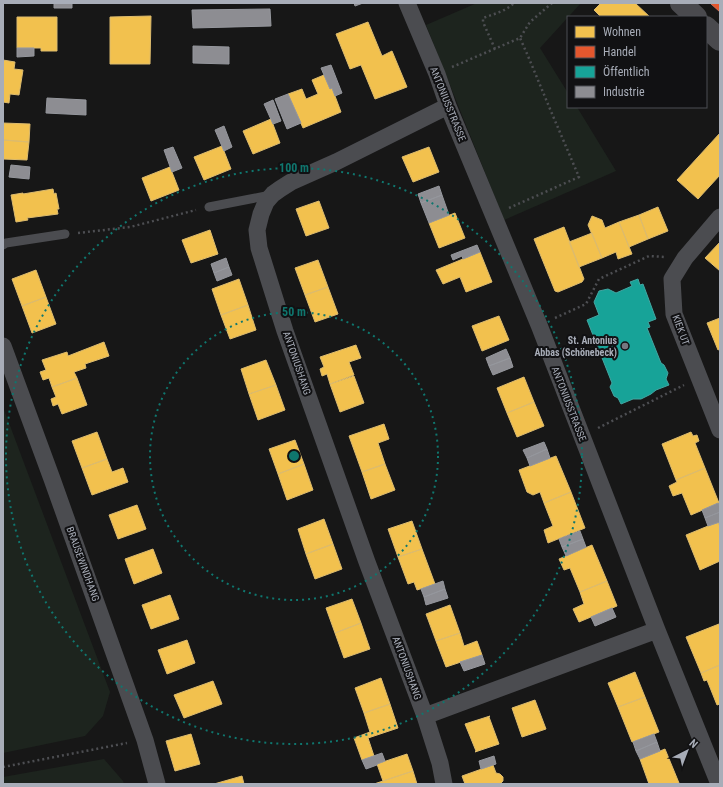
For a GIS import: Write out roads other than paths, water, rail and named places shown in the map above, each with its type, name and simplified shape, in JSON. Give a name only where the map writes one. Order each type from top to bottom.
[{"type":"street","name":"ANTONIUSSTRASSE","points":[[407,3],[539,325],[657,630],[719,784]]},
{"type":"street","points":[[681,3],[695,16]]},
{"type":"street","points":[[707,28],[720,40]]},
{"type":"street","name":"ANTONIUSHANG","points":[[444,784],[440,763],[425,716],[367,562],[288,338],[259,248],[257,230],[266,202],[273,194],[291,182],[336,162],[448,106]]},
{"type":"street","name":"KIEK UT","points":[[720,217],[685,258],[672,279],[674,314],[720,430]]},
{"type":"street","name":"BRAUSEWINDHANG","points":[[3,346],[55,486],[145,740],[157,784]]},
{"type":"street","points":[[425,716],[657,630]]},
{"type":"lane","points":[[210,207],[273,194]]},
{"type":"lane","points":[[3,245],[6,243],[65,234]]},
{"type":"place","name":"St. Antonius Abbas (Schönebeck)","points":[[625,346]]}]
